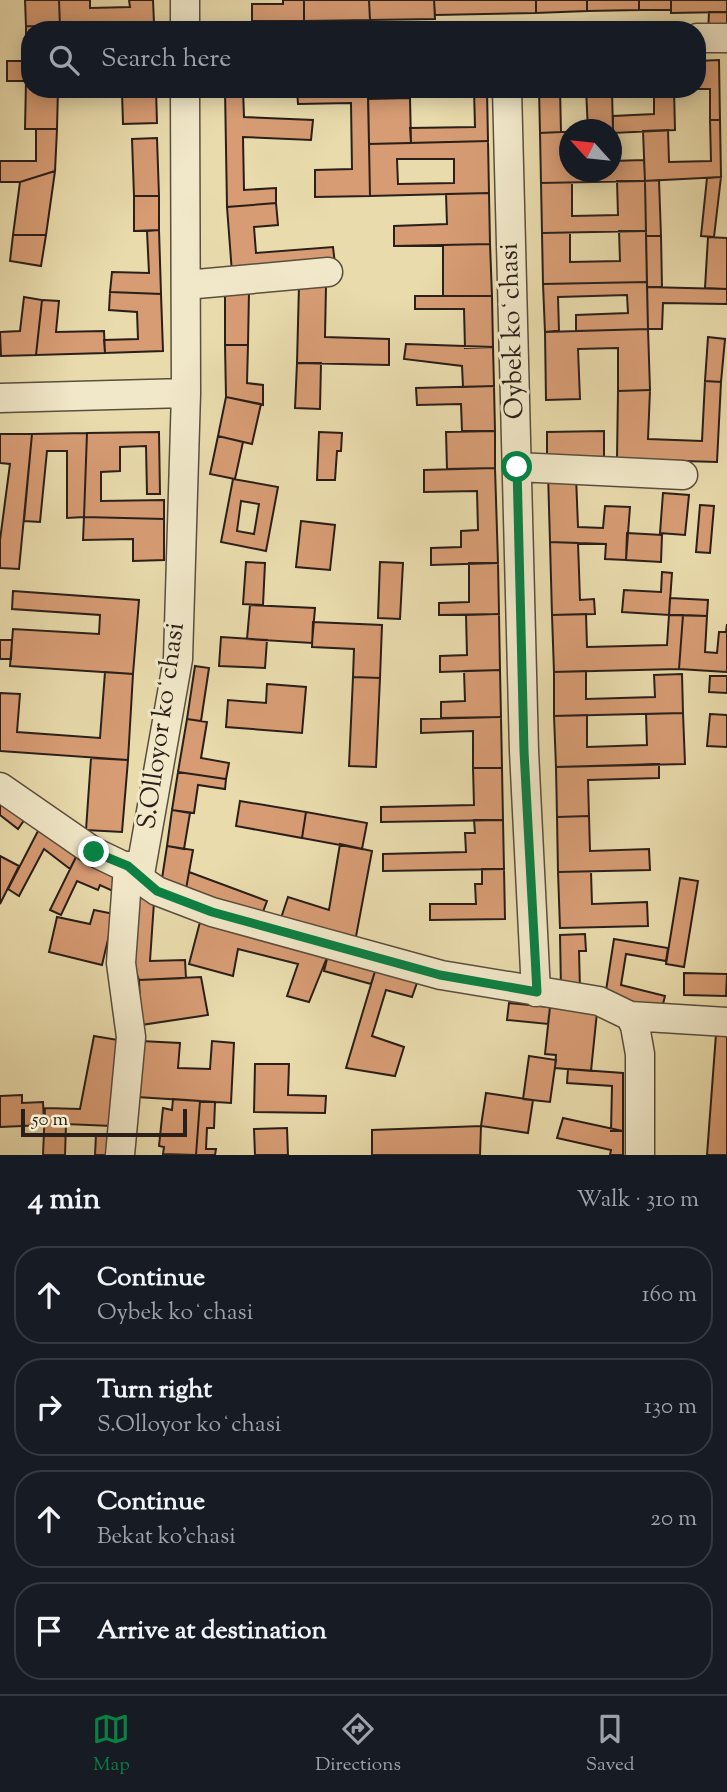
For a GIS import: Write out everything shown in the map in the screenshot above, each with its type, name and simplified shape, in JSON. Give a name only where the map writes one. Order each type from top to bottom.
[{"type":"street","points":[[185,0],[185,21]]},
{"type":"street","points":[[706,38],[727,38]]},
{"type":"street","name":"S.Olloyor koʻchasi","points":[[120,1155],[131,1037],[121,963],[134,870],[178,659],[186,393],[185,98]]},
{"type":"street","name":"Oybek koʻchasi","points":[[506,98],[524,751],[537,992]]},
{"type":"street","points":[[186,285],[328,272]]},
{"type":"street","points":[[0,398],[186,393]]},
{"type":"street","points":[[517,467],[683,475]]},
{"type":"street","points":[[0,787],[94,852],[134,870],[144,882],[157,891],[212,912],[440,975],[599,1001],[630,1016],[727,1021]]},
{"type":"street","points":[[630,1016],[635,1026],[640,1054],[640,1155]]},
{"type":"building","points":[[25,0],[59,0],[60,21],[26,21]]},
{"type":"building","points":[[59,0],[90,0],[90,8],[130,7],[129,0],[153,0],[154,21],[60,21]]},
{"type":"building","points":[[283,0],[304,0],[304,21],[252,21],[252,4],[283,4]]},
{"type":"building","points":[[304,0],[369,0],[370,20],[304,21]]},
{"type":"building","points":[[369,0],[434,0],[435,19],[370,20]]},
{"type":"building","points":[[434,0],[536,0],[536,13],[435,15]]},
{"type":"building","points":[[536,0],[587,0],[587,11],[536,13]]},
{"type":"building","points":[[587,0],[639,0],[639,10],[587,11]]},
{"type":"building","points":[[639,0],[671,0],[671,10],[639,10]]},
{"type":"building","points":[[671,0],[727,0],[727,12],[671,13]]},
{"type":"building","points":[[709,12],[727,12],[727,34],[708,34]]},
{"type":"building","points":[[719,60],[720,120],[710,120],[706,61]]},
{"type":"building","points":[[7,61],[21,61],[21,81],[7,81]]},
{"type":"building","points":[[26,98],[58,98],[57,129],[25,129]]},
{"type":"building","points":[[122,98],[156,98],[157,123],[123,124]]},
{"type":"building","points":[[225,98],[243,98],[244,117],[313,120],[311,140],[243,137],[244,190],[276,188],[276,203],[227,207]]},
{"type":"building","points":[[298,98],[368,98],[370,196],[315,197],[315,170],[352,169],[351,103],[298,104]]},
{"type":"building","points":[[410,98],[411,143],[369,144],[368,99]]},
{"type":"building","points":[[474,98],[487,98],[488,141],[411,143],[410,128],[475,127]]},
{"type":"building","points":[[539,98],[560,98],[559,132],[540,133]]},
{"type":"building","points":[[586,98],[612,98],[613,119],[587,119]]},
{"type":"building","points":[[654,98],[674,98],[675,130],[622,133],[622,119],[613,119],[613,116],[654,114]]},
{"type":"building","points":[[710,120],[720,120],[721,177],[645,181],[643,131],[668,130],[669,162],[711,161]]},
{"type":"building","points":[[36,129],[57,129],[55,171],[20,182],[0,182],[0,161],[36,161]]},
{"type":"building","points":[[559,132],[559,182],[593,182],[541,183],[540,133]]},
{"type":"building","points":[[157,138],[159,196],[134,196],[132,139]]},
{"type":"building","points":[[488,141],[489,193],[370,196],[369,144]],"holes":[[[397,159],[454,159],[454,183],[398,184]]]},
{"type":"building","points":[[644,160],[645,181],[622,181],[622,161]]},
{"type":"building","points":[[55,171],[46,235],[13,235],[20,182]]},
{"type":"building","points":[[721,177],[714,237],[701,236],[707,178]]},
{"type":"building","points":[[659,180],[661,236],[646,236],[645,181]]},
{"type":"building","points":[[645,181],[646,231],[542,233],[541,183],[572,183],[572,216],[618,215],[617,182]]},
{"type":"building","points":[[489,193],[490,244],[394,246],[394,226],[447,224],[446,194]]},
{"type":"building","points":[[134,196],[159,196],[159,230],[134,231]]},
{"type":"building","points":[[276,203],[278,225],[254,227],[256,253],[333,247],[335,264],[232,273],[227,207]]},
{"type":"building","points":[[159,230],[161,294],[110,292],[112,272],[149,273],[147,231]]},
{"type":"building","points":[[619,231],[646,231],[647,282],[543,284],[542,233],[570,233],[570,262],[620,261]]},
{"type":"building","points":[[13,235],[46,235],[41,266],[10,261]]},
{"type":"building","points":[[646,236],[661,236],[662,287],[647,287]]},
{"type":"building","points":[[708,237],[727,238],[727,289],[705,288]]},
{"type":"building","points":[[490,244],[492,296],[443,296],[443,245]]},
{"type":"building","points":[[647,282],[648,329],[576,331],[576,315],[628,313],[627,295],[558,297],[559,331],[545,332],[543,284]]},
{"type":"building","points":[[299,285],[326,286],[325,337],[389,339],[389,365],[297,363]]},
{"type":"building","points":[[647,287],[727,289],[727,304],[663,303],[662,329],[648,329]]},
{"type":"building","points":[[249,291],[248,345],[225,345],[225,293]]},
{"type":"building","points":[[110,292],[161,294],[163,351],[105,353],[104,340],[138,339],[137,312],[109,310]]},
{"type":"building","points":[[415,296],[492,296],[493,347],[465,348],[464,309],[415,309]]},
{"type":"building","points":[[24,297],[42,300],[36,355],[1,356],[0,332],[20,331]]},
{"type":"building","points":[[42,300],[59,301],[56,332],[104,331],[105,353],[36,355]]},
{"type":"building","points":[[648,329],[650,390],[618,391],[618,348],[578,349],[580,399],[546,400],[545,332]]},
{"type":"building","points":[[708,337],[725,339],[721,382],[705,381]]},
{"type":"building","points":[[406,344],[493,347],[494,386],[463,387],[462,366],[404,359]]},
{"type":"building","points":[[225,345],[248,345],[247,383],[263,385],[263,405],[226,397]]},
{"type":"building","points":[[297,363],[321,363],[320,409],[295,408]]},
{"type":"building","points":[[705,381],[721,382],[717,462],[617,459],[618,391],[650,390],[648,439],[702,441]]},
{"type":"building","points":[[494,386],[495,431],[462,431],[461,404],[417,405],[416,388]]},
{"type":"building","points":[[226,397],[261,404],[252,444],[218,436]]},
{"type":"building","points":[[495,431],[495,468],[447,469],[446,432]]},
{"type":"building","points":[[604,431],[604,457],[547,458],[547,432]]},
{"type":"building","points":[[159,432],[160,494],[147,494],[146,446],[120,447],[120,471],[101,472],[101,501],[164,500],[164,519],[84,517],[87,433]]},
{"type":"building","points":[[319,432],[342,433],[341,451],[337,451],[335,480],[317,480]]},
{"type":"building","points":[[87,433],[84,517],[67,518],[67,451],[47,451],[40,522],[24,521],[32,434]]},
{"type":"building","points":[[0,434],[32,434],[19,569],[0,568],[0,540],[10,464],[0,463]]},
{"type":"building","points":[[218,436],[243,442],[235,479],[210,474]]},
{"type":"building","points":[[495,468],[498,563],[431,565],[431,548],[461,547],[461,531],[478,530],[477,491],[424,492],[424,470]]},
{"type":"building","points":[[548,473],[576,476],[578,527],[603,528],[605,506],[630,507],[626,560],[605,559],[606,544],[550,542]]},
{"type":"building","points":[[233,479],[278,487],[266,551],[221,542]],"holes":[[[241,501],[259,504],[254,534],[237,531]]]},
{"type":"building","points":[[663,493],[689,495],[685,535],[660,533]]},
{"type":"building","points":[[700,505],[714,506],[710,553],[696,552]]},
{"type":"building","points":[[84,517],[164,519],[164,560],[133,561],[133,539],[83,540]]},
{"type":"building","points":[[301,521],[335,525],[330,570],[296,567]]},
{"type":"building","points":[[627,533],[662,535],[661,562],[626,560]]},
{"type":"building","points":[[550,542],[578,543],[580,600],[594,599],[595,614],[552,615]]},
{"type":"building","points":[[246,562],[265,563],[263,605],[243,604]]},
{"type":"building","points":[[380,562],[403,563],[400,619],[378,618]]},
{"type":"building","points":[[469,563],[498,563],[499,614],[439,615],[439,603],[469,602]]},
{"type":"building","points":[[662,572],[672,573],[669,615],[622,612],[624,590],[661,592]]},
{"type":"building","points":[[13,591],[139,600],[133,674],[10,666],[13,629],[99,634],[100,615],[12,609]]},
{"type":"building","points":[[670,598],[708,600],[707,616],[669,615]]},
{"type":"building","points":[[250,605],[315,608],[312,643],[247,639]]},
{"type":"building","points":[[499,614],[500,670],[440,672],[440,656],[467,655],[466,615]]},
{"type":"building","points":[[586,614],[587,647],[667,645],[669,615],[683,615],[679,669],[554,672],[552,615]]},
{"type":"building","points":[[683,615],[707,616],[705,652],[717,653],[719,632],[726,632],[727,624],[727,672],[679,669]]},
{"type":"building","points":[[313,622],[382,625],[380,678],[353,677],[354,649],[312,647]]},
{"type":"building","points":[[221,637],[267,640],[265,668],[219,666]]},
{"type":"building","points":[[0,640],[12,640],[11,659],[0,659]]},
{"type":"building","points":[[195,666],[209,668],[201,721],[187,719]]},
{"type":"building","points":[[500,670],[501,717],[441,718],[441,702],[465,701],[464,671]]},
{"type":"building","points":[[586,671],[586,699],[655,697],[654,675],[682,674],[683,713],[554,716],[554,672]]},
{"type":"building","points":[[105,672],[133,674],[128,760],[0,751],[0,693],[20,694],[17,732],[100,738]]},
{"type":"building","points":[[710,676],[727,676],[727,693],[709,692]]},
{"type":"building","points":[[353,677],[380,678],[376,767],[349,766]]},
{"type":"building","points":[[267,684],[306,687],[302,733],[226,727],[228,700],[266,703]]},
{"type":"building","points":[[683,713],[685,764],[556,767],[554,716],[587,715],[587,747],[647,745],[646,714]]},
{"type":"building","points":[[710,714],[727,715],[727,747],[707,746]]},
{"type":"building","points":[[501,717],[502,768],[473,768],[473,731],[421,733],[421,719]]},
{"type":"building","points":[[187,719],[207,722],[201,758],[229,763],[226,779],[178,772]]},
{"type":"building","points":[[91,758],[128,760],[122,832],[86,830]]},
{"type":"building","points":[[659,764],[659,778],[588,780],[589,816],[557,817],[556,767]]},
{"type":"building","points":[[473,768],[502,768],[503,820],[381,822],[381,807],[474,805]]},
{"type":"building","points":[[178,772],[226,779],[225,789],[198,785],[194,813],[172,810]]},
{"type":"building","points":[[0,796],[27,816],[18,829],[0,815]]},
{"type":"building","points":[[240,801],[306,812],[302,838],[236,826]]},
{"type":"building","points":[[172,810],[190,813],[184,849],[167,846]]},
{"type":"building","points":[[306,812],[367,823],[362,849],[302,838]]},
{"type":"building","points":[[589,816],[590,851],[649,849],[650,870],[558,872],[557,817]]},
{"type":"building","points":[[474,820],[503,820],[504,869],[383,871],[383,854],[466,852],[465,833],[475,833]]},
{"type":"building","points":[[39,829],[76,857],[70,869],[44,849],[19,896],[8,889]]},
{"type":"building","points":[[340,844],[372,851],[355,942],[281,918],[288,897],[329,910]]},
{"type":"building","points":[[167,846],[193,850],[186,889],[161,885]]},
{"type":"building","points":[[0,856],[19,866],[0,904]]},
{"type":"building","points":[[76,857],[122,878],[115,892],[100,885],[98,890],[77,881],[61,915],[50,910]]},
{"type":"building","points":[[482,869],[504,869],[505,919],[430,920],[430,904],[476,904],[475,884],[482,884]]},
{"type":"building","points":[[189,872],[267,901],[261,917],[186,889]]},
{"type":"building","points":[[558,872],[591,872],[592,904],[647,902],[648,926],[560,928]]},
{"type":"building","points":[[680,878],[698,881],[684,967],[666,964]]},
{"type":"building","points":[[136,896],[154,902],[150,961],[185,960],[186,978],[139,980],[131,959]]},
{"type":"building","points":[[94,910],[114,914],[102,965],[49,952],[57,917],[90,924]]},
{"type":"building","points":[[200,922],[328,955],[309,1002],[287,996],[298,964],[238,949],[233,976],[189,964]]},
{"type":"building","points":[[585,934],[586,951],[579,951],[580,989],[561,989],[560,935]]},
{"type":"building","points":[[614,939],[668,948],[666,961],[626,954],[621,985],[665,996],[661,1012],[605,997]]},
{"type":"building","points":[[328,955],[376,968],[371,984],[324,971]]},
{"type":"building","points":[[376,968],[418,980],[412,997],[386,990],[372,1036],[404,1047],[395,1076],[346,1068]]},
{"type":"building","points":[[684,973],[727,974],[726,996],[684,995]]},
{"type":"building","points":[[201,977],[208,1015],[141,1025],[139,980]]},
{"type":"building","points":[[509,1003],[550,1007],[548,1024],[507,1020]]},
{"type":"building","points":[[550,1007],[597,1012],[591,1071],[555,1068],[556,1055],[545,1054]]},
{"type":"building","points":[[716,1034],[727,1035],[727,1155],[707,1155]]},
{"type":"building","points":[[94,1036],[124,1041],[111,1126],[66,1124],[65,1155],[43,1155],[45,1108],[80,1109]]},
{"type":"building","points":[[141,1041],[180,1043],[178,1068],[210,1069],[212,1041],[234,1043],[231,1103],[137,1097]]},
{"type":"building","points":[[529,1056],[556,1060],[550,1102],[523,1099]]},
{"type":"building","points":[[255,1064],[289,1064],[288,1095],[326,1096],[325,1113],[254,1112]]},
{"type":"building","points":[[568,1069],[623,1073],[623,1131],[611,1131],[612,1086],[567,1083]]},
{"type":"building","points":[[486,1093],[533,1100],[528,1133],[481,1126]]},
{"type":"building","points":[[22,1095],[22,1103],[43,1102],[44,1125],[0,1127],[0,1096]]},
{"type":"building","points":[[173,1099],[200,1101],[196,1155],[163,1154],[164,1147],[159,1146],[163,1108],[172,1110]]},
{"type":"building","points":[[200,1101],[215,1102],[214,1128],[207,1128],[206,1149],[216,1149],[215,1155],[196,1155]]},
{"type":"building","points":[[563,1118],[623,1131],[623,1155],[610,1155],[611,1150],[557,1138]]},
{"type":"building","points":[[481,1126],[480,1155],[372,1155],[372,1130]]},
{"type":"building","points":[[287,1128],[288,1155],[255,1155],[254,1129]]},
{"type":"building","points":[[96,1134],[110,1134],[109,1155],[95,1155]]},
{"type":"route","points":[[94,852],[128,866],[157,891],[212,912],[440,975],[537,992],[524,751],[517,467]]}]
